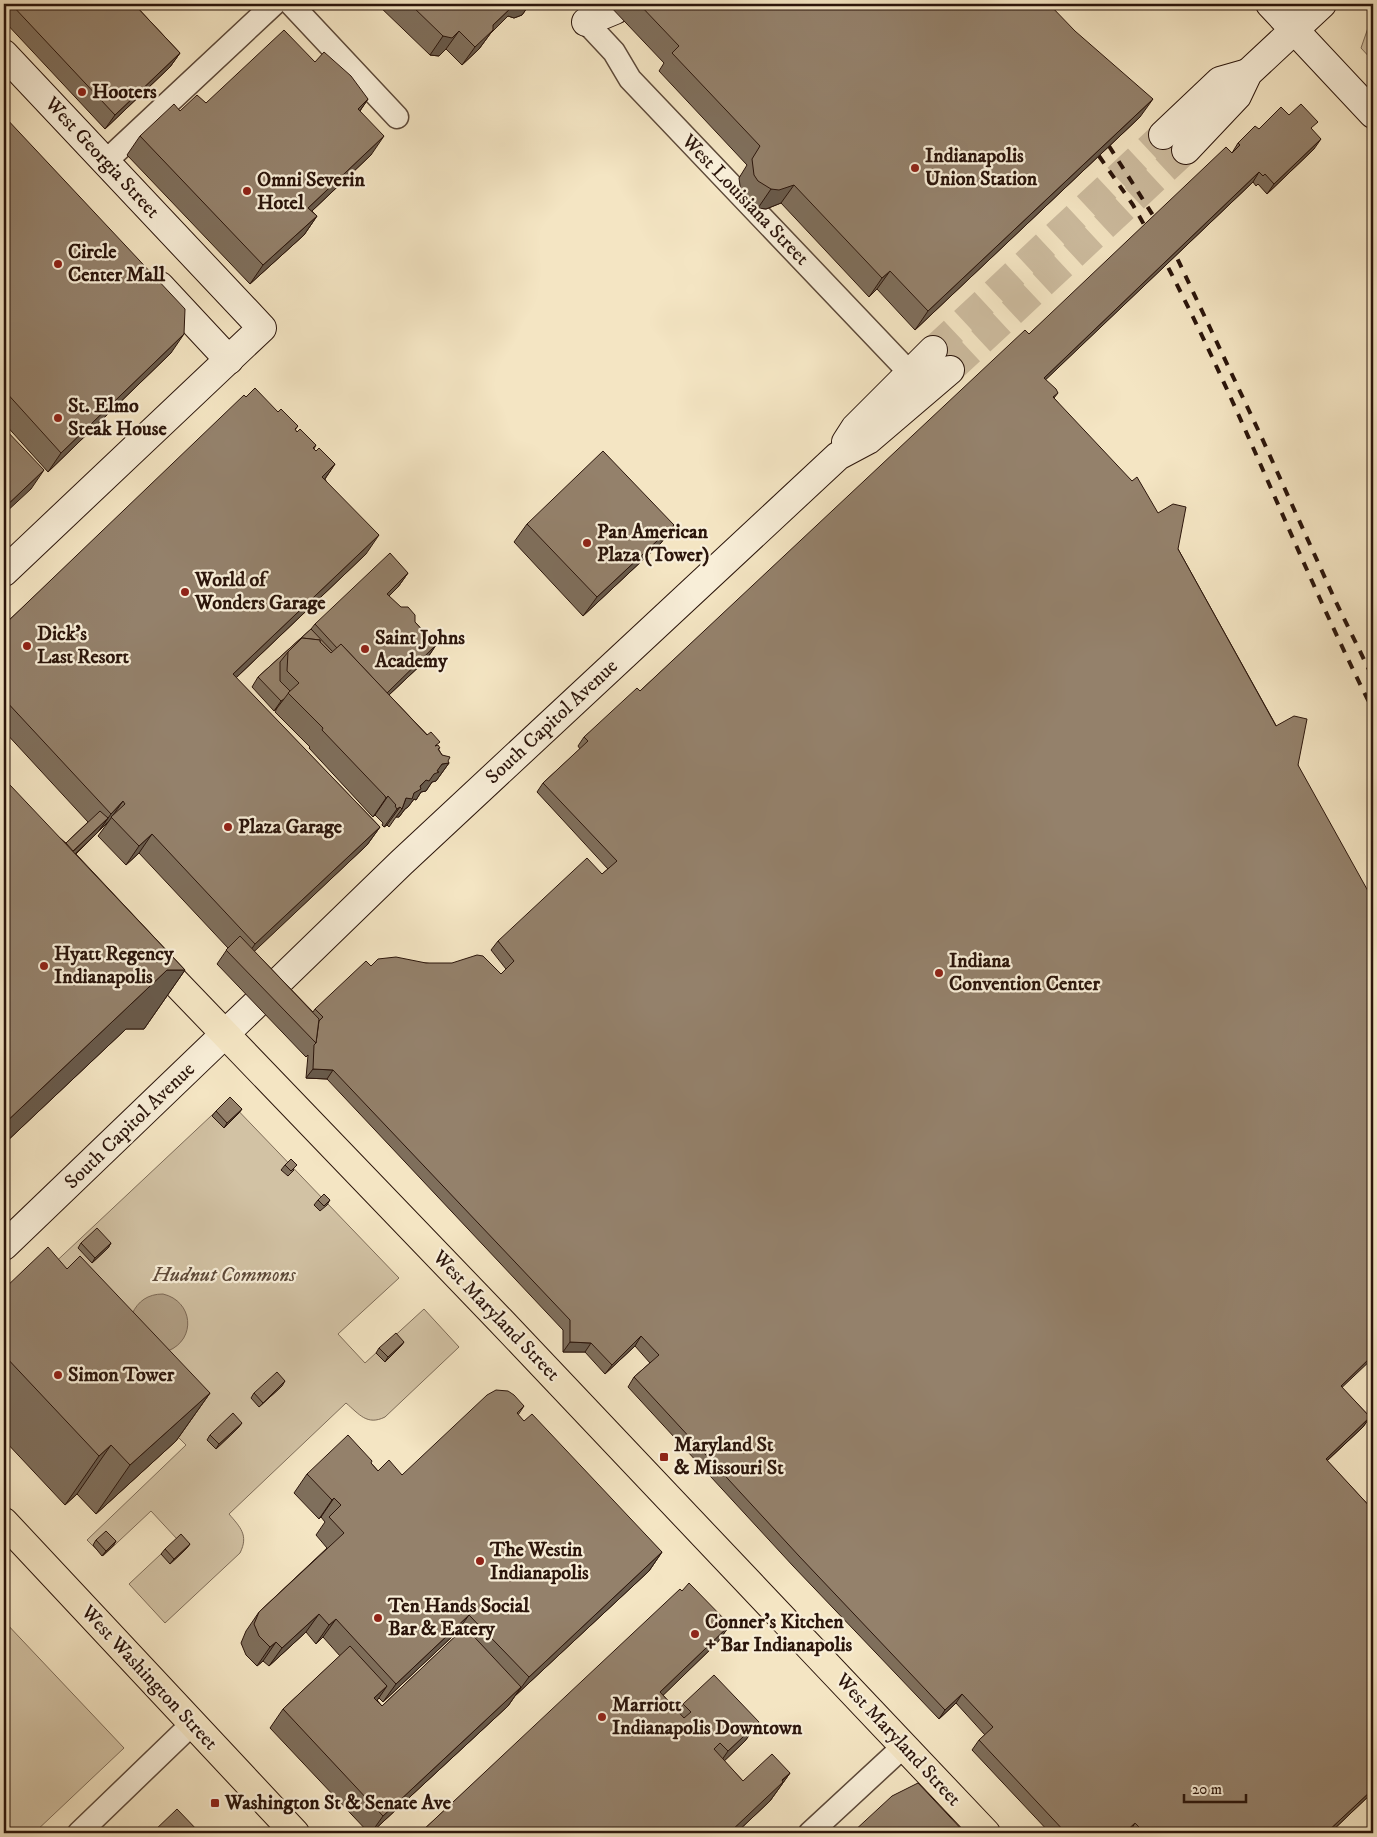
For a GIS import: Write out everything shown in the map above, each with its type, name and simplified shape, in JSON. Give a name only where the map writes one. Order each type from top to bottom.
[{"type":"main road","points":[[1270,4],[1373,114]]},
{"type":"main road","points":[[1186,150],[1237,96],[1248,73],[1322,4]]},
{"type":"main road","points":[[586,22],[615,10]]},
{"type":"main road","name":"West Georgia Street","points":[[4,54],[262,328],[229,360]]},
{"type":"main road","points":[[1164,135],[1220,81],[1248,73]]},
{"type":"main road","points":[[4,572],[229,360],[143,267]]},
{"type":"main road","name":"South Capitol Avenue","points":[[4,1246],[226,1034],[401,863],[838,456],[868,440],[942,360],[910,373],[855,428],[838,456]]},
{"type":"main road","name":"West Maryland Street","points":[[133,938],[759,1592],[986,1833]]},
{"type":"main road","name":"West Washington Street","points":[[4,1522],[294,1833]]},
{"type":"street","points":[[105,162],[274,4]]},
{"type":"street","points":[[291,4],[397,116]]},
{"type":"street","name":"West Louisiana Street","points":[[586,22],[614,52],[630,79],[910,373]]},
{"type":"street","points":[[79,1833],[192,1724]]},
{"type":"street","points":[[810,1833],[904,1746]]},
{"type":"green space","points":[[1373,20],[1373,61],[1361,48],[1369,25]]},
{"type":"green space","name":"Hudnut Commons","points":[[228,1100],[399,1278],[338,1334],[365,1363],[424,1309],[459,1347],[385,1417],[373,1420],[364,1418],[346,1403],[229,1514],[242,1532],[244,1541],[240,1553],[165,1623],[129,1584],[177,1539],[151,1511],[103,1556],[87,1540],[186,1445],[171,1430],[47,1270]]},
{"type":"green space","points":[[4,1621],[124,1748],[34,1833],[4,1833]]},
{"type":"shaded area","points":[[163,1294],[181,1304],[188,1321],[184,1338],[168,1351],[132,1314],[137,1305],[144,1299],[153,1295]]},
{"type":"building","points":[[11,4],[134,4],[180,53],[115,115]]},
{"type":"building","points":[[410,4],[515,4],[493,25],[493,30],[475,47],[459,31],[452,38],[443,36]]},
{"type":"building","name":"Indianapolis Union Station","points":[[639,4],[1049,4],[1075,31],[1153,99],[928,311],[890,271],[882,278],[794,185],[779,190],[771,189],[758,181],[754,175],[752,159],[760,146],[672,53],[679,46]]},
{"type":"building","name":"Omni Severin Hotel","points":[[284,30],[315,62],[324,52],[351,76],[368,99],[358,109],[384,136],[308,208],[317,216],[263,265],[140,136],[174,104],[180,111],[197,95],[206,103]]},
{"type":"building","name":"Indiana Convention Center","points":[[1301,104],[1318,122],[1311,128],[1321,139],[1274,184],[1265,174],[1263,176],[1259,172],[1044,378],[1058,393],[1053,397],[1132,481],[1137,477],[1158,513],[1173,504],[1186,507],[1178,549],[1276,726],[1294,716],[1307,719],[1298,765],[1373,900],[1373,1355],[1341,1386],[1370,1417],[1326,1459],[1373,1510],[1373,1789],[1326,1833],[1141,1833],[1135,1823],[1124,1833],[1066,1833],[979,1740],[993,1727],[962,1694],[945,1710],[799,1556],[634,1377],[659,1355],[641,1336],[612,1365],[591,1343],[570,1342],[570,1320],[333,1070],[313,1069],[314,1045],[316,1043],[319,1021],[323,1017],[315,1009],[366,961],[371,966],[378,959],[396,957],[426,963],[452,963],[477,955],[483,956],[501,974],[514,961],[498,941],[587,858],[602,874],[617,861],[543,783],[588,741],[584,737],[637,688],[640,691],[1025,330],[1029,334],[1226,147],[1232,153],[1240,145],[1238,143],[1255,126],[1259,129],[1281,107],[1289,115]]},
{"type":"building","name":"Circle Center Mall","points":[[4,116],[185,309],[184,334],[61,453],[4,390]]},
{"type":"building","name":"World of Wonders Garage","points":[[255,388],[278,412],[281,409],[298,426],[295,429],[297,432],[300,429],[316,445],[313,448],[316,451],[319,448],[335,464],[322,477],[379,535],[233,674],[380,827],[255,944],[152,834],[139,846],[111,817],[125,804],[123,801],[111,814],[4,699],[4,625],[244,395],[246,397]]},
{"type":"building","points":[[4,428],[44,470],[4,508]]},
{"type":"building","name":"Pan American Plaza (Tower)","points":[[603,451],[674,525],[597,597],[527,524]]},
{"type":"building","name":"Saint Johns Academy","points":[[390,553],[408,573],[387,594],[401,607],[408,607],[415,615],[415,622],[436,645],[387,693],[341,644],[337,648],[315,624]]},
{"type":"building","points":[[311,629],[333,652],[331,653],[320,640],[302,638],[280,662],[280,681],[290,691],[281,701],[258,677]]},
{"type":"building","points":[[302,638],[320,640],[331,653],[341,644],[427,735],[431,732],[440,742],[435,746],[438,745],[442,755],[450,757],[449,763],[442,764],[437,771],[439,772],[420,786],[421,789],[414,793],[412,799],[406,798],[402,809],[400,807],[397,809],[388,796],[386,798],[322,730],[323,728],[288,693],[299,683],[287,671],[288,652]]},
{"type":"building","points":[[10,785],[185,970],[167,970],[4,1124],[4,791]]},
{"type":"building","points":[[100,811],[108,818],[73,851],[66,843]]},
{"type":"building","points":[[240,936],[319,1019],[316,1043],[226,950]]},
{"type":"building","points":[[230,1097],[242,1109],[227,1123],[216,1111]]},
{"type":"building","points":[[291,1159],[297,1165],[291,1171],[285,1165]]},
{"type":"building","points":[[324,1194],[330,1200],[324,1206],[318,1200]]},
{"type":"building","points":[[97,1228],[111,1243],[95,1258],[81,1243]]},
{"type":"building","points":[[48,1247],[67,1269],[80,1256],[210,1393],[130,1465],[111,1445],[99,1456],[4,1355],[4,1289]]},
{"type":"building","points":[[396,1333],[404,1342],[388,1357],[379,1348]]},
{"type":"building","points":[[277,1372],[285,1381],[263,1403],[254,1393]]},
{"type":"building","name":"The Westin Indianapolis","points":[[496,1390],[508,1391],[514,1395],[524,1406],[517,1413],[524,1421],[532,1414],[662,1552],[529,1677],[469,1615],[396,1684],[336,1619],[329,1625],[319,1614],[282,1648],[276,1642],[270,1647],[259,1636],[254,1624],[259,1612],[344,1533],[329,1517],[341,1505],[334,1498],[332,1500],[307,1474],[348,1435],[372,1461],[371,1463],[378,1471],[389,1460],[402,1475],[487,1395]]},
{"type":"building","points":[[233,1413],[242,1423],[219,1444],[210,1435]]},
{"type":"building","points":[[106,1531],[116,1541],[106,1551],[96,1540]]},
{"type":"building","points":[[181,1534],[190,1544],[174,1559],[165,1549]]},
{"type":"building","name":"Marriott Indianapolis Downtown","points":[[689,1583],[730,1625],[660,1692],[684,1718],[691,1712],[683,1704],[714,1675],[759,1722],[728,1751],[720,1743],[714,1749],[743,1781],[772,1754],[790,1773],[782,1780],[783,1782],[729,1833],[420,1833],[680,1589],[682,1591]]},
{"type":"building","points":[[465,1627],[521,1687],[383,1816],[283,1709],[350,1646],[387,1686],[374,1698],[382,1706]]},
{"type":"building","points":[[918,1783],[965,1833],[852,1833],[892,1796]]},
{"type":"building","points":[[177,1809],[200,1833],[152,1833]]},
{"type":"tunnel","points":[[933,350],[1163,135]]},
{"type":"tunnel","points":[[950,370],[1186,150]]},
{"type":"railway","points":[[1109,146],[1161,228]]},
{"type":"railway","points":[[1099,156],[1133,205],[1151,237]]},
{"type":"railway","points":[[1170,243],[1373,678]]},
{"type":"railway","points":[[1160,252],[1216,365],[1319,596],[1373,710]]},
{"type":"place","name":"Hooters","points":[[82,92]]},
{"type":"place","name":"Indianapolis Union Station","points":[[915,168]]},
{"type":"place","name":"Omni Severin Hotel","points":[[247,191]]},
{"type":"place","name":"Circle Center Mall","points":[[58,264]]},
{"type":"place","name":"St. Elmo Steak House","points":[[58,418]]},
{"type":"place","name":"Pan American Plaza (Tower)","points":[[587,543]]},
{"type":"place","name":"World of Wonders Garage","points":[[185,592]]},
{"type":"place","name":"Dick's Last Resort","points":[[27,646]]},
{"type":"place","name":"Saint Johns Academy","points":[[365,649]]},
{"type":"place","name":"Plaza Garage","points":[[228,827]]},
{"type":"place","name":"Hyatt Regency Indianapolis","points":[[44,966]]},
{"type":"place","name":"Indiana Convention Center","points":[[939,973]]},
{"type":"place","name":"Simon Tower","points":[[58,1375]]},
{"type":"place","name":"Maryland St & Missouri St","points":[[664,1457]]},
{"type":"place","name":"The Westin Indianapolis","points":[[480,1561]]},
{"type":"place","name":"Ten Hands Social Bar & Eatery","points":[[378,1618]]},
{"type":"place","name":"Conner's Kitchen + Bar Indianapolis","points":[[695,1634]]},
{"type":"place","name":"Marriott Indianapolis Downtown","points":[[602,1717]]},
{"type":"place","name":"Washington St & Senate Ave","points":[[215,1803]]}]
